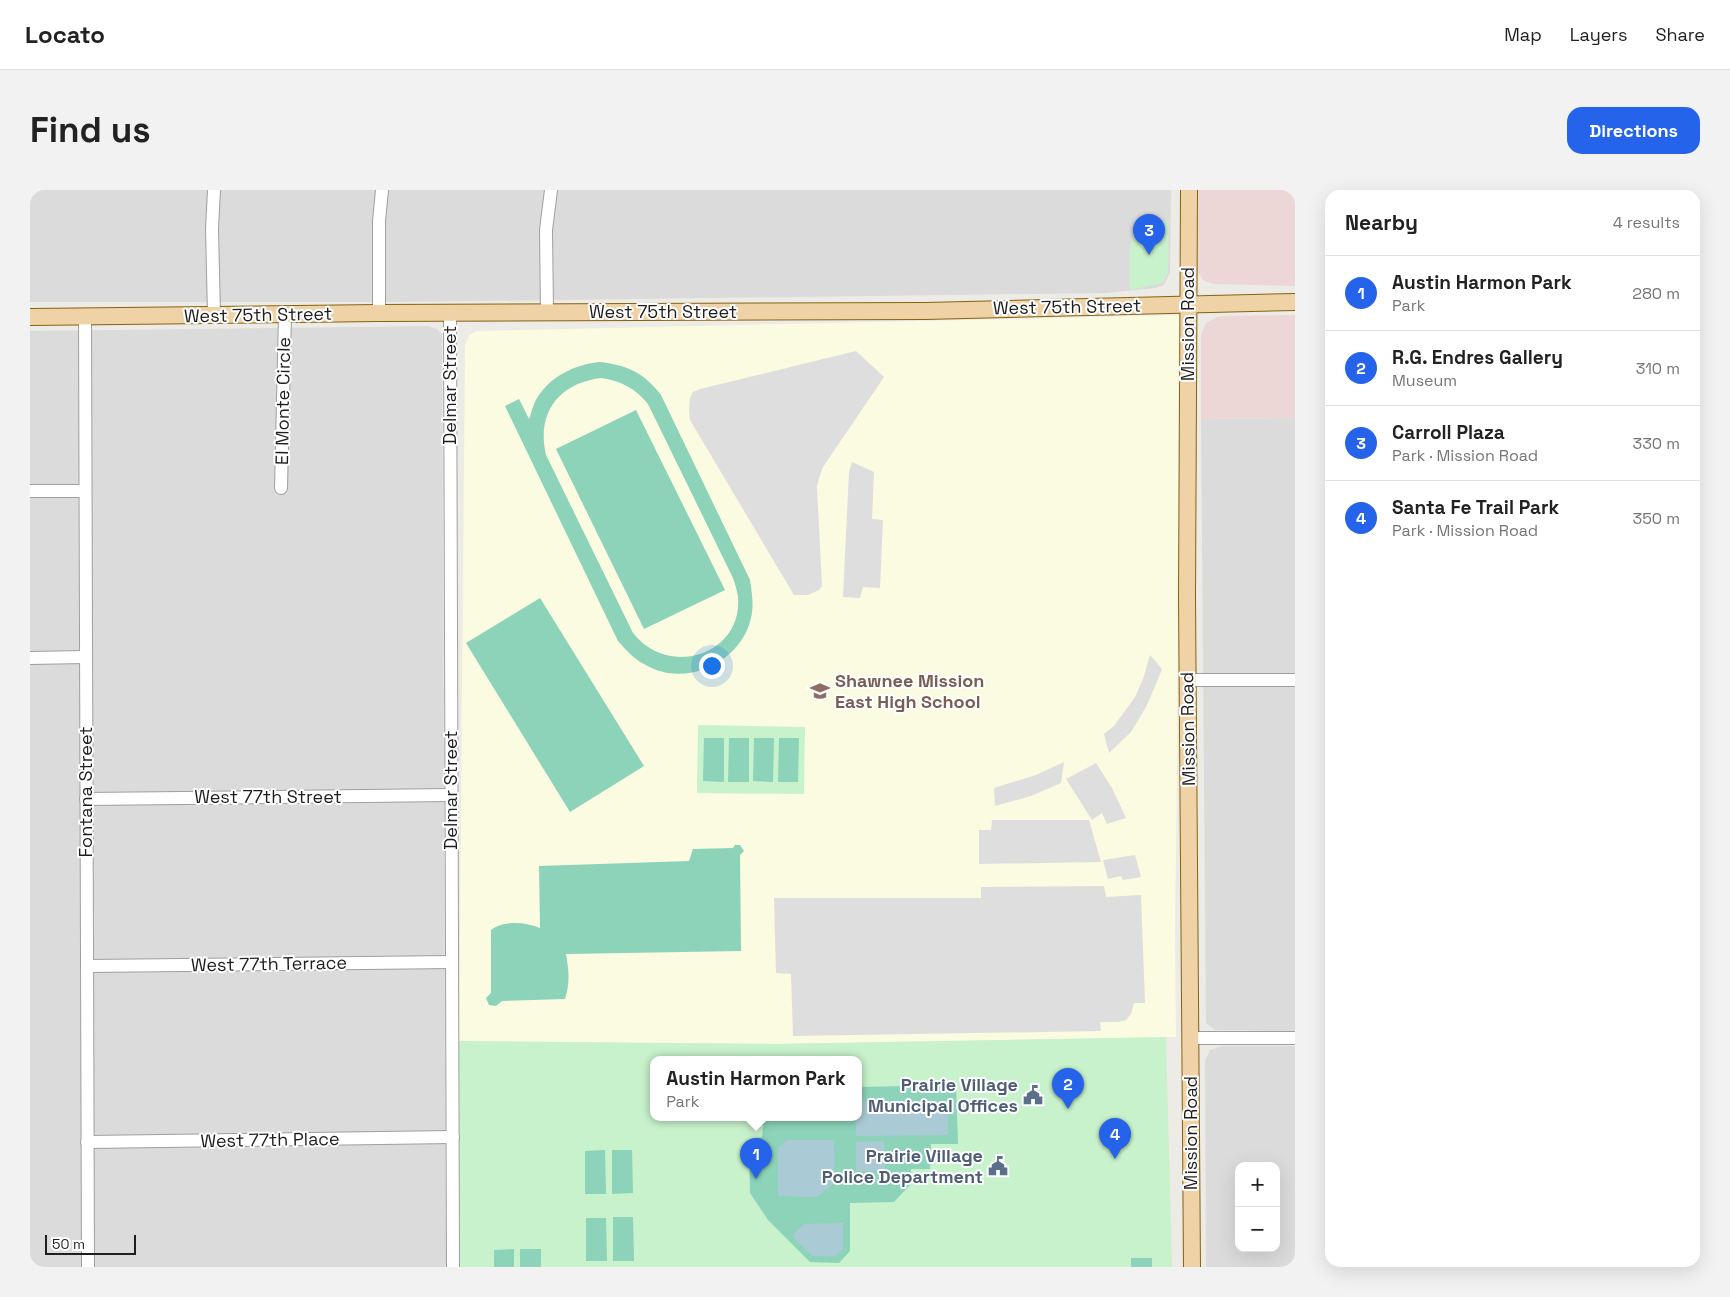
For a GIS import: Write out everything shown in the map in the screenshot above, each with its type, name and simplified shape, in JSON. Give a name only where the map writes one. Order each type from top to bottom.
[{"type":"main road","name":"Mission Road","points":[[1188,190],[1188,680],[1192,1267]]},
{"type":"main road","name":"West 75th Street","points":[[30,317],[926,310],[1295,302]]},
{"type":"street","points":[[214,190],[212,229],[214,315]]},
{"type":"street","points":[[379,313],[379,221],[382,190]]},
{"type":"street","points":[[546,312],[546,230],[551,190]]},
{"type":"street","name":"Delmar Street","points":[[450,313],[450,795],[453,1267]]},
{"type":"street","name":"El Monte Circle","points":[[281,488],[284,314]]},
{"type":"street","name":"Fontana Street","points":[[85,318],[84,657],[88,1267]]},
{"type":"street","points":[[30,491],[84,491]]},
{"type":"street","points":[[30,658],[84,657]]},
{"type":"street","points":[[1188,680],[1295,680]]},
{"type":"street","name":"West 77th Street","points":[[86,798],[450,795]]},
{"type":"street","name":"West 77th Terrace","points":[[87,966],[452,962]]},
{"type":"street","points":[[1191,1038],[1295,1038]]},
{"type":"street","name":"West 77th Place","points":[[87,1142],[453,1138]]},
{"type":"shaded area","points":[[30,190],[1171,190],[1170,273],[1164,285],[1156,288],[1106,293],[401,302],[30,302]]},
{"type":"shaded area","points":[[1197,190],[1295,190],[1295,286],[1213,284],[1203,280],[1197,268]]},
{"type":"shaded area","name":"Shawnee Mission East High School","points":[[1179,315],[1176,1037],[780,1044],[459,1041],[465,345],[469,335],[477,331]]},
{"type":"shaded area","points":[[1295,315],[1295,418],[1201,419],[1201,335],[1206,323],[1217,317],[1224,316]]},
{"type":"shaded area","points":[[428,326],[437,329],[442,335],[446,1267],[30,1267],[30,331]]},
{"type":"shaded area","points":[[856,351],[884,377],[823,467],[819,478],[817,487],[822,586],[819,590],[808,595],[794,595],[690,420],[690,398],[693,392],[700,389]]},
{"type":"shaded area","points":[[1295,418],[1295,1031],[1215,1030],[1206,1023],[1201,419]]},
{"type":"shaded area","points":[[852,462],[874,472],[872,519],[883,520],[880,588],[863,587],[860,598],[843,597],[849,472]]},
{"type":"shaded area","points":[[1150,655],[1162,669],[1156,684],[1146,707],[1131,732],[1109,753],[1104,734],[1114,726],[1135,697]]},
{"type":"shaded area","points":[[1064,762],[1061,783],[1031,796],[995,806],[994,788],[1036,775]]},
{"type":"shaded area","points":[[1096,763],[1112,788],[1126,818],[1107,824],[1102,813],[1092,820],[1066,779]]},
{"type":"shaded area","points":[[992,820],[1089,820],[1101,862],[979,864],[979,830],[991,830]]},
{"type":"shaded area","points":[[1135,855],[1141,877],[1123,880],[1121,876],[1108,879],[1103,860]]},
{"type":"shaded area","points":[[1104,886],[1106,897],[1141,895],[1145,1003],[1134,1003],[1131,1014],[1126,1020],[1100,1022],[1101,1031],[793,1036],[791,974],[776,973],[774,898],[981,898],[981,887]]},
{"type":"shaded area","points":[[1222,1046],[1295,1046],[1295,1267],[1206,1267],[1205,1061],[1210,1050]]},
{"type":"green space","points":[[1169,221],[1168,273],[1162,283],[1130,290],[1130,247],[1136,225]]},
{"type":"green space","points":[[609,363],[634,371],[648,381],[661,395],[750,580],[752,609],[745,634],[736,648],[723,659],[709,667],[693,672],[676,674],[660,671],[637,660],[618,641],[505,406],[519,399],[529,419],[539,395],[553,380],[570,370],[589,364]],"holes":[[[601,378],[621,383],[633,390],[648,404],[737,589],[736,617],[729,633],[716,646],[701,654],[683,657],[665,655],[648,647],[633,633],[546,455],[544,426],[548,413],[554,403],[573,386],[586,381]]]},
{"type":"green space","points":[[636,410],[725,590],[644,629],[556,449]]},
{"type":"green space","points":[[540,598],[644,766],[570,812],[466,643]]},
{"type":"green space","points":[[698,725],[805,727],[804,794],[697,793]]},
{"type":"green space","points":[[704,738],[724,738],[724,782],[703,781]]},
{"type":"green space","points":[[729,738],[749,738],[749,782],[728,782]]},
{"type":"green space","points":[[754,738],[774,738],[773,782],[753,781]]},
{"type":"green space","points":[[779,738],[799,738],[798,782],[778,782]]},
{"type":"green space","points":[[735,845],[740,845],[744,851],[740,855],[741,951],[566,954],[568,988],[565,999],[502,1001],[496,1006],[489,1005],[486,998],[491,993],[491,930],[509,923],[528,924],[540,928],[539,866],[689,861],[693,849],[733,848]]},
{"type":"green space","points":[[1166,1037],[1172,1267],[459,1267],[459,1041],[775,1044]]},
{"type":"green space","points":[[956,1085],[958,1144],[931,1144],[930,1169],[911,1169],[911,1184],[894,1202],[850,1203],[850,1251],[839,1263],[810,1262],[768,1220],[750,1193],[749,1154],[756,1154],[756,1138],[762,1137],[761,1121],[856,1121],[857,1136],[948,1101],[862,1101],[862,1087]]},
{"type":"green space","points":[[605,1150],[606,1194],[585,1194],[585,1151]]},
{"type":"green space","points":[[612,1150],[632,1150],[633,1193],[612,1194]]},
{"type":"green space","points":[[613,1217],[633,1217],[634,1261],[613,1261]]},
{"type":"green space","points":[[586,1218],[606,1218],[607,1261],[586,1261]]},
{"type":"green space","points":[[514,1249],[514,1267],[494,1267],[494,1250]]},
{"type":"green space","points":[[520,1249],[541,1249],[541,1267],[520,1267]]},
{"type":"green space","points":[[1131,1258],[1152,1258],[1152,1267],[1131,1267]]},
{"type":"water","points":[[862,1101],[948,1101],[948,1135],[856,1136],[856,1121],[862,1121]]},
{"type":"water","points":[[787,1140],[834,1140],[835,1182],[817,1197],[778,1196],[778,1148]]},
{"type":"water","points":[[884,1141],[885,1171],[856,1171],[856,1142]]},
{"type":"water","points":[[843,1223],[843,1249],[835,1256],[812,1256],[792,1236],[804,1224]]},
{"type":"place","name":"Carroll Plaza","points":[[1149,255]]},
{"type":"place","name":"Shawnee Mission East High School","points":[[820,691]]},
{"type":"place","name":"Prairie Village Municipal Offices","points":[[1033,1095]]},
{"type":"place","name":"R.G. Endres Gallery","points":[[1068,1109]]},
{"type":"place","name":"Santa Fe Trail Park","points":[[1115,1159]]},
{"type":"place","name":"Prairie Village Police Department","points":[[998,1166]]},
{"type":"place","name":"Austin Harmon Park","points":[[756,1179]]}]
